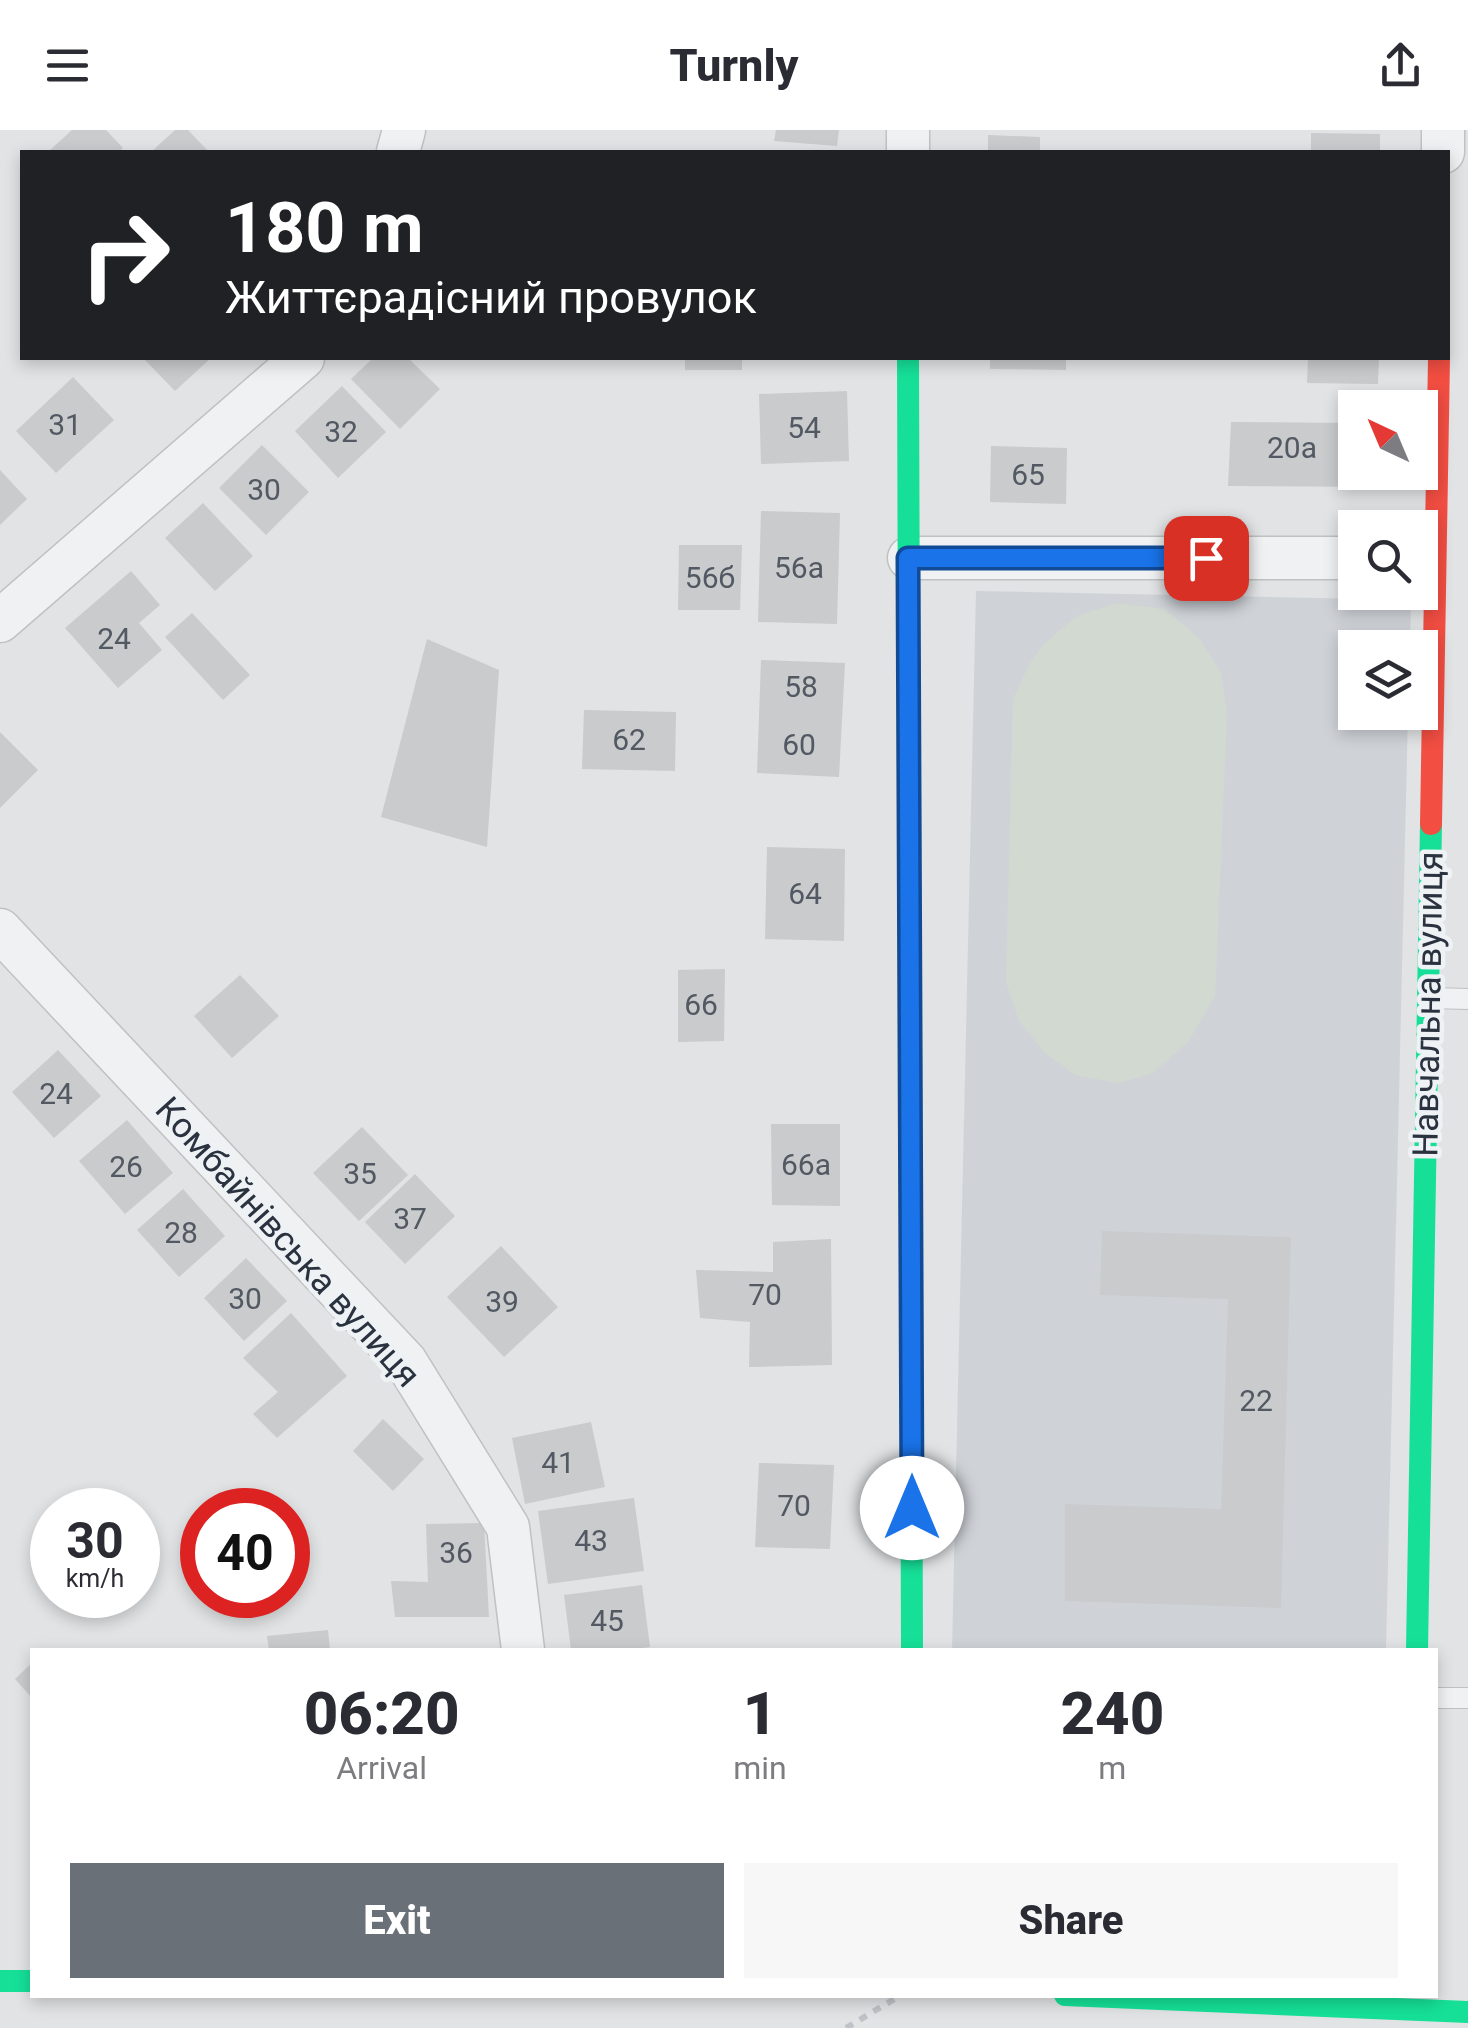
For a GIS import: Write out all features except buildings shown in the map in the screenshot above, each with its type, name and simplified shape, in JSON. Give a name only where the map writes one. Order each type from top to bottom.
[{"type":"street","points":[[0,621],[301,360]]},
{"type":"street","points":[[908,360],[912,1648]]},
{"type":"street","name":"Навчальна вулиця","points":[[1417,1648],[1428,998],[1441,558],[1439,360]]},
{"type":"street","points":[[908,558],[1338,558]]},
{"type":"street","name":"Комбайнівська вулиця","points":[[0,930],[406,1362],[508,1527],[522,1648]]},
{"type":"street","points":[[0,1980],[30,1981]]},
{"type":"street","points":[[1195,1998],[1411,2003],[1468,2012]]},
{"type":"lane","points":[[1428,998],[1468,999]]},
{"type":"lane","points":[[1438,1698],[1468,1698]]},
{"type":"path","points":[[846,2028],[896,1998]]},
{"type":"shaded area","points":[[976,591],[1338,598],[1338,610],[1411,610],[1410,630],[1338,630],[1338,730],[1408,730],[1386,1648],[952,1648]]},
{"type":"shaded area","points":[[1117,603],[1165,609],[1199,638],[1221,673],[1227,713],[1215,996],[1188,1042],[1153,1073],[1118,1083],[1075,1075],[1043,1051],[1019,1021],[1006,982],[1013,699],[1044,644],[1077,616]]},
{"type":"traffic: fast","points":[[908,360],[912,1648]]},
{"type":"traffic: fast","points":[[1417,1648],[1431,824]]},
{"type":"traffic: fast","points":[[0,1981],[30,1981]]},
{"type":"traffic: fast","points":[[1136,1998],[1468,2012]]},
{"type":"traffic: jam","points":[[1431,824],[1439,360]]},
{"type":"route","points":[[912,1508],[908,558],[1206,558]]}]
